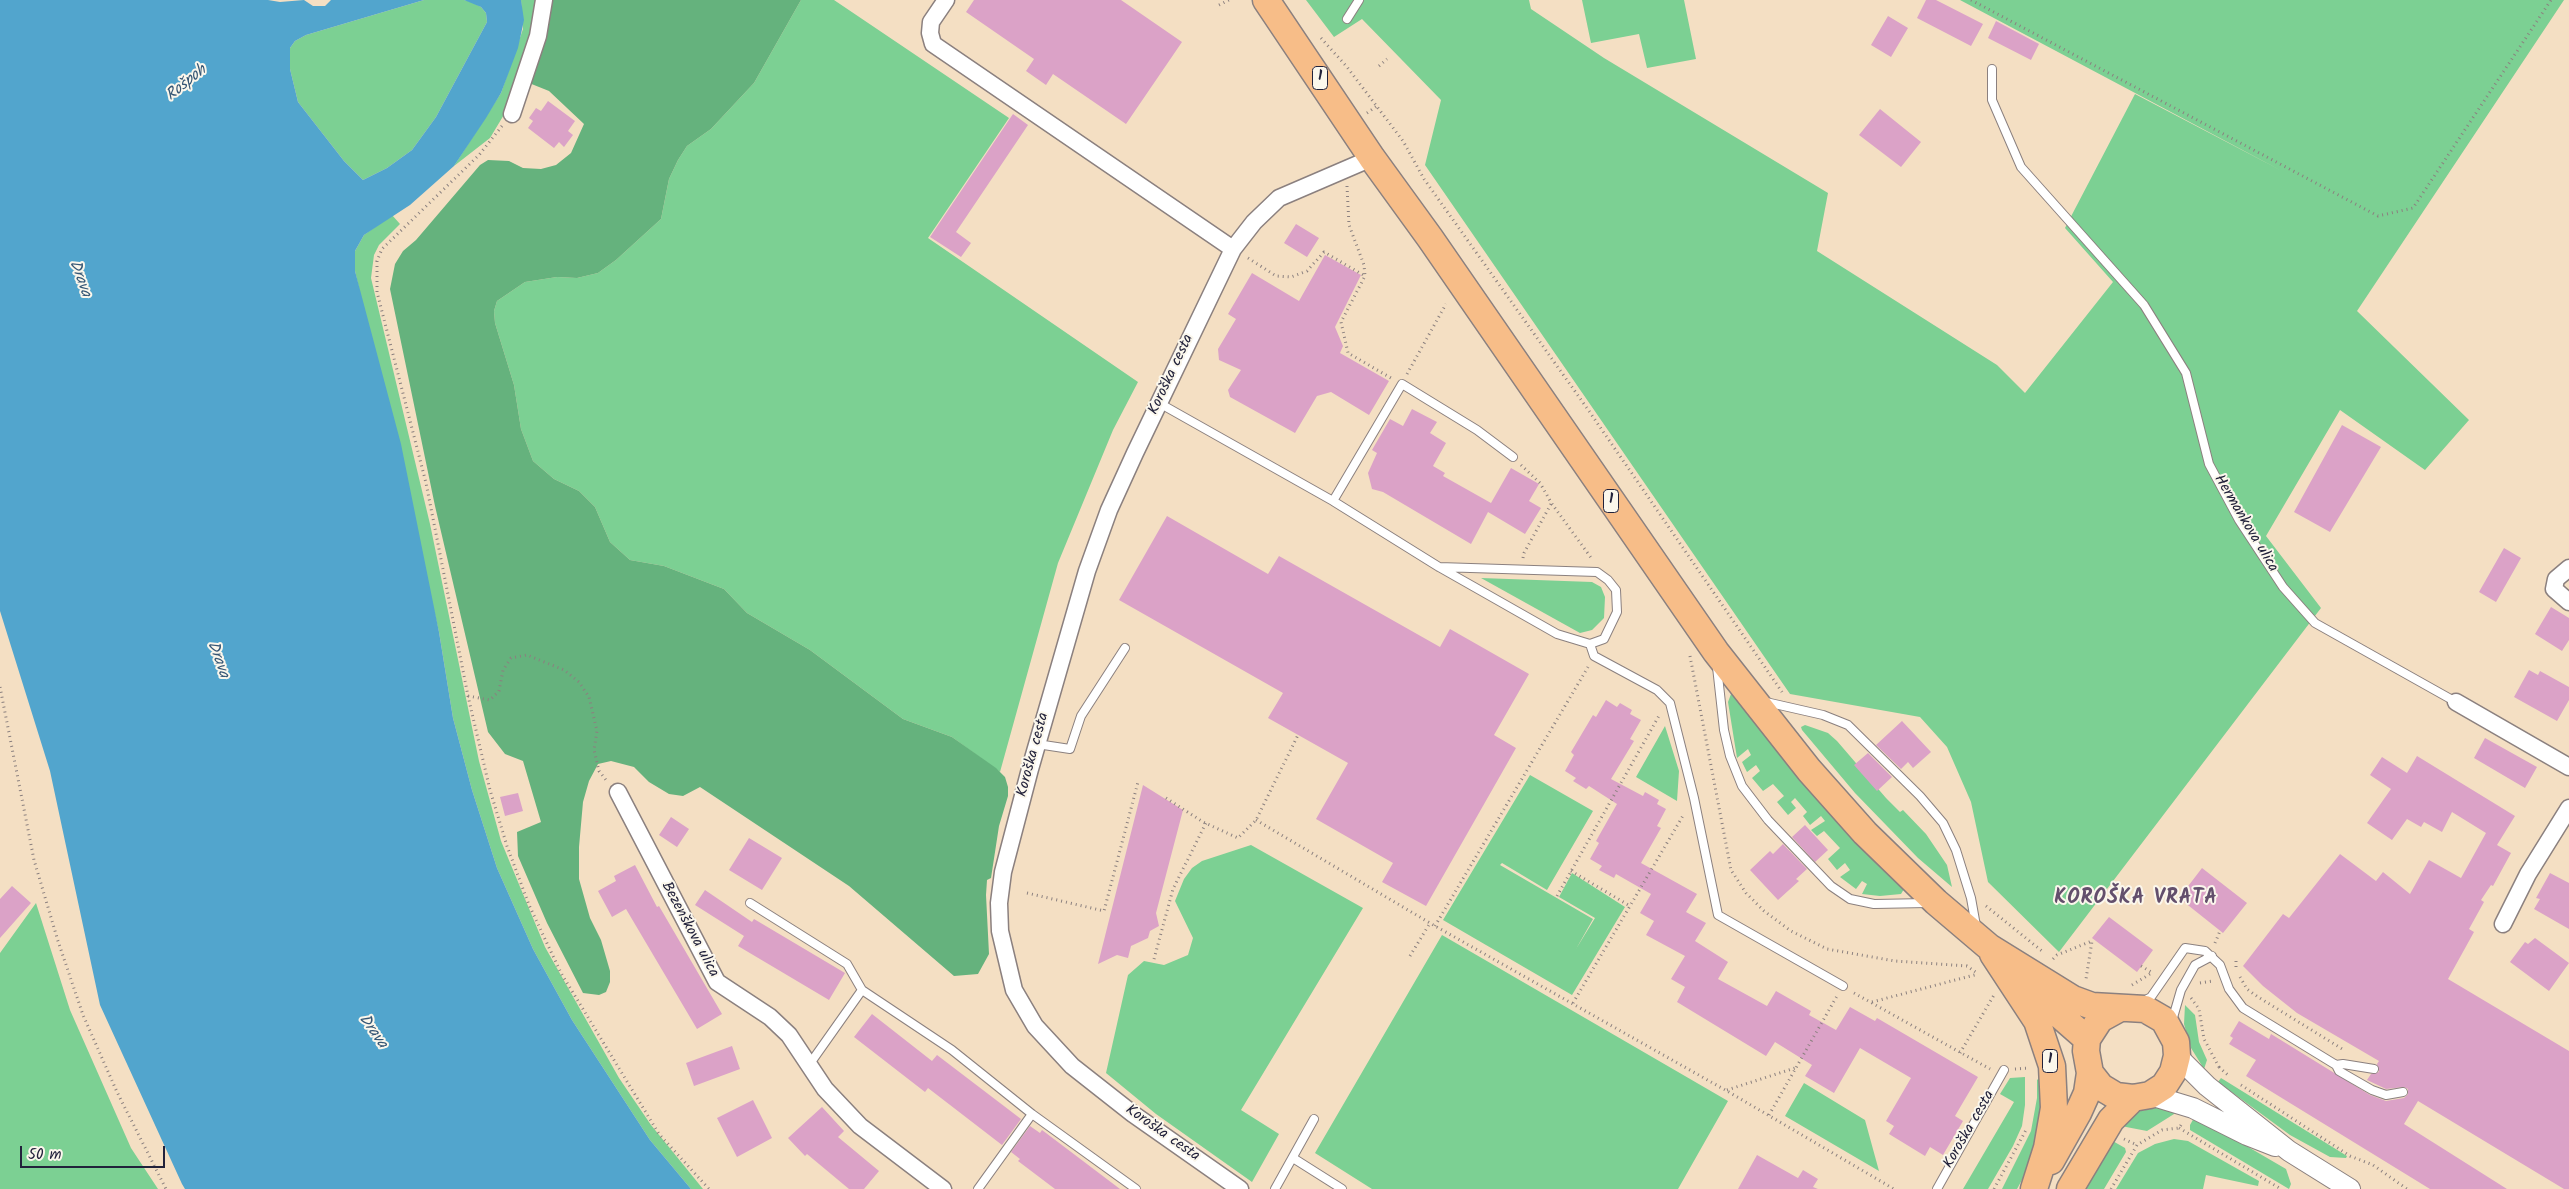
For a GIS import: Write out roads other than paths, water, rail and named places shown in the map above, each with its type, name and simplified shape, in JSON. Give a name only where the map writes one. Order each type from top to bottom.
[{"type":"main road","name":"1","points":[[1266,0],[1372,158],[1436,246],[1716,652],[1752,698],[1809,770],[1865,833],[1936,902],[1983,943],[2022,983],[2088,1039],[2086,1050],[2090,1073],[2087,1093],[2078,1113],[2035,1189]]},
{"type":"main road","name":"1","points":[[1983,943],[2073,999],[2092,1006],[2127,1001],[2155,1013],[2170,1028]]},
{"type":"main road","name":"1","points":[[1983,943],[2037,1021],[2052,1066],[2054,1108],[2047,1148],[2035,1189]]},
{"type":"main road","points":[[2088,1039],[2100,1019],[2127,1001]]},
{"type":"main road","points":[[2070,1189],[2111,1120],[2142,1096],[2164,1086],[2173,1072],[2178,1056],[2176,1042],[2170,1028]]},
{"type":"main road","points":[[2090,1073],[2101,1087],[2116,1096],[2142,1096]]},
{"type":"street","points":[[512,114],[538,36],[544,0]]},
{"type":"street","points":[[946,0],[931,22],[930,33],[933,44],[1233,249]]},
{"type":"street","name":"Koroška cesta","points":[[1240,1189],[1133,1114],[1072,1066],[1035,1026],[1014,990],[1000,932],[999,903],[1003,872],[1037,744],[1090,562],[1109,510],[1233,249],[1254,222],[1279,198],[1311,182],[1372,158]]},
{"type":"street","points":[[2569,568],[2556,579],[2554,589],[2569,602]]},
{"type":"street","name":"Hermankova ulica","points":[[2456,702],[2569,767]]},
{"type":"street","name":"Bezenškova ulica","points":[[618,792],[717,982],[776,1023],[789,1035],[825,1089],[860,1126],[943,1189]]},
{"type":"street","points":[[2504,924],[2528,874],[2569,808]]},
{"type":"street","points":[[2178,1056],[2207,1086],[2289,1151],[2350,1189]]},
{"type":"street","points":[[2142,1096],[2187,1105],[2246,1135],[2289,1151]]},
{"type":"lane","points":[[1347,19],[1359,0]]},
{"type":"lane","name":"Hermankova ulica","points":[[1992,69],[1992,100],[2021,167],[2071,221],[2149,313],[2186,373],[2209,464],[2239,520],[2283,587],[2314,623],[2456,702]]},
{"type":"lane","points":[[1333,502],[1402,384],[1477,430],[1513,457]]},
{"type":"lane","points":[[1159,403],[1333,502],[1439,567],[1557,634],[1590,644],[1604,639],[1617,612],[1616,590],[1608,580],[1597,572],[1439,567]]},
{"type":"lane","points":[[1590,644],[1594,656],[1657,690],[1670,703],[1694,798],[1718,915],[1843,986]]},
{"type":"lane","points":[[1037,744],[1070,749],[1081,716],[1125,648]]},
{"type":"lane","points":[[1716,652],[1724,730],[1730,756],[1742,786],[1768,820],[1831,886],[1850,899],[1874,904],[1936,902]]},
{"type":"lane","points":[[1752,698],[1823,716],[1848,725],[1920,796],[1943,823],[1956,850],[1983,943]]},
{"type":"lane","points":[[750,903],[847,964],[862,990],[952,1050],[1032,1114],[1136,1189]]},
{"type":"lane","points":[[2127,1001],[2151,997],[2185,948],[2199,950],[2212,956],[2220,965],[2229,989],[2243,1008],[2336,1065],[2339,1071],[2372,1090],[2386,1095],[2403,1092]]},
{"type":"lane","points":[[2170,1028],[2180,990],[2195,965],[2212,956]]},
{"type":"lane","points":[[808,1066],[862,990]]},
{"type":"lane","points":[[2336,1065],[2343,1064],[2374,1069]]},
{"type":"lane","name":"Koroška cesta","points":[[1936,1189],[2004,1070]]},
{"type":"lane","points":[[978,1189],[1032,1114]]},
{"type":"lane","points":[[1275,1189],[1314,1120]]},
{"type":"lane","points":[[1292,1158],[1342,1189]]},
{"type":"water","points":[[0,0],[268,0],[280,2],[304,0],[313,6],[325,6],[331,0],[424,0],[306,35],[295,41],[290,48],[290,69],[298,102],[344,161],[363,180],[387,168],[412,150],[436,117],[487,22],[486,13],[481,7],[464,0],[521,0],[524,20],[518,48],[501,93],[486,118],[454,166],[410,205],[364,235],[355,251],[355,271],[401,444],[439,632],[453,718],[472,790],[497,868],[533,949],[572,1020],[650,1140],[691,1189],[185,1189],[182,1184],[100,1005],[50,771],[0,611]]},
{"type":"district","name":"KOROŠKA VRATA","points":[[2136,900]]},
{"type":"water label","name":"Rošpoh","points":[[187,84]]},
{"type":"water label","name":"Drava","points":[[79,279]]},
{"type":"water label","name":"Drava","points":[[217,660]]},
{"type":"water label","name":"Drava","points":[[372,1032]]}]
